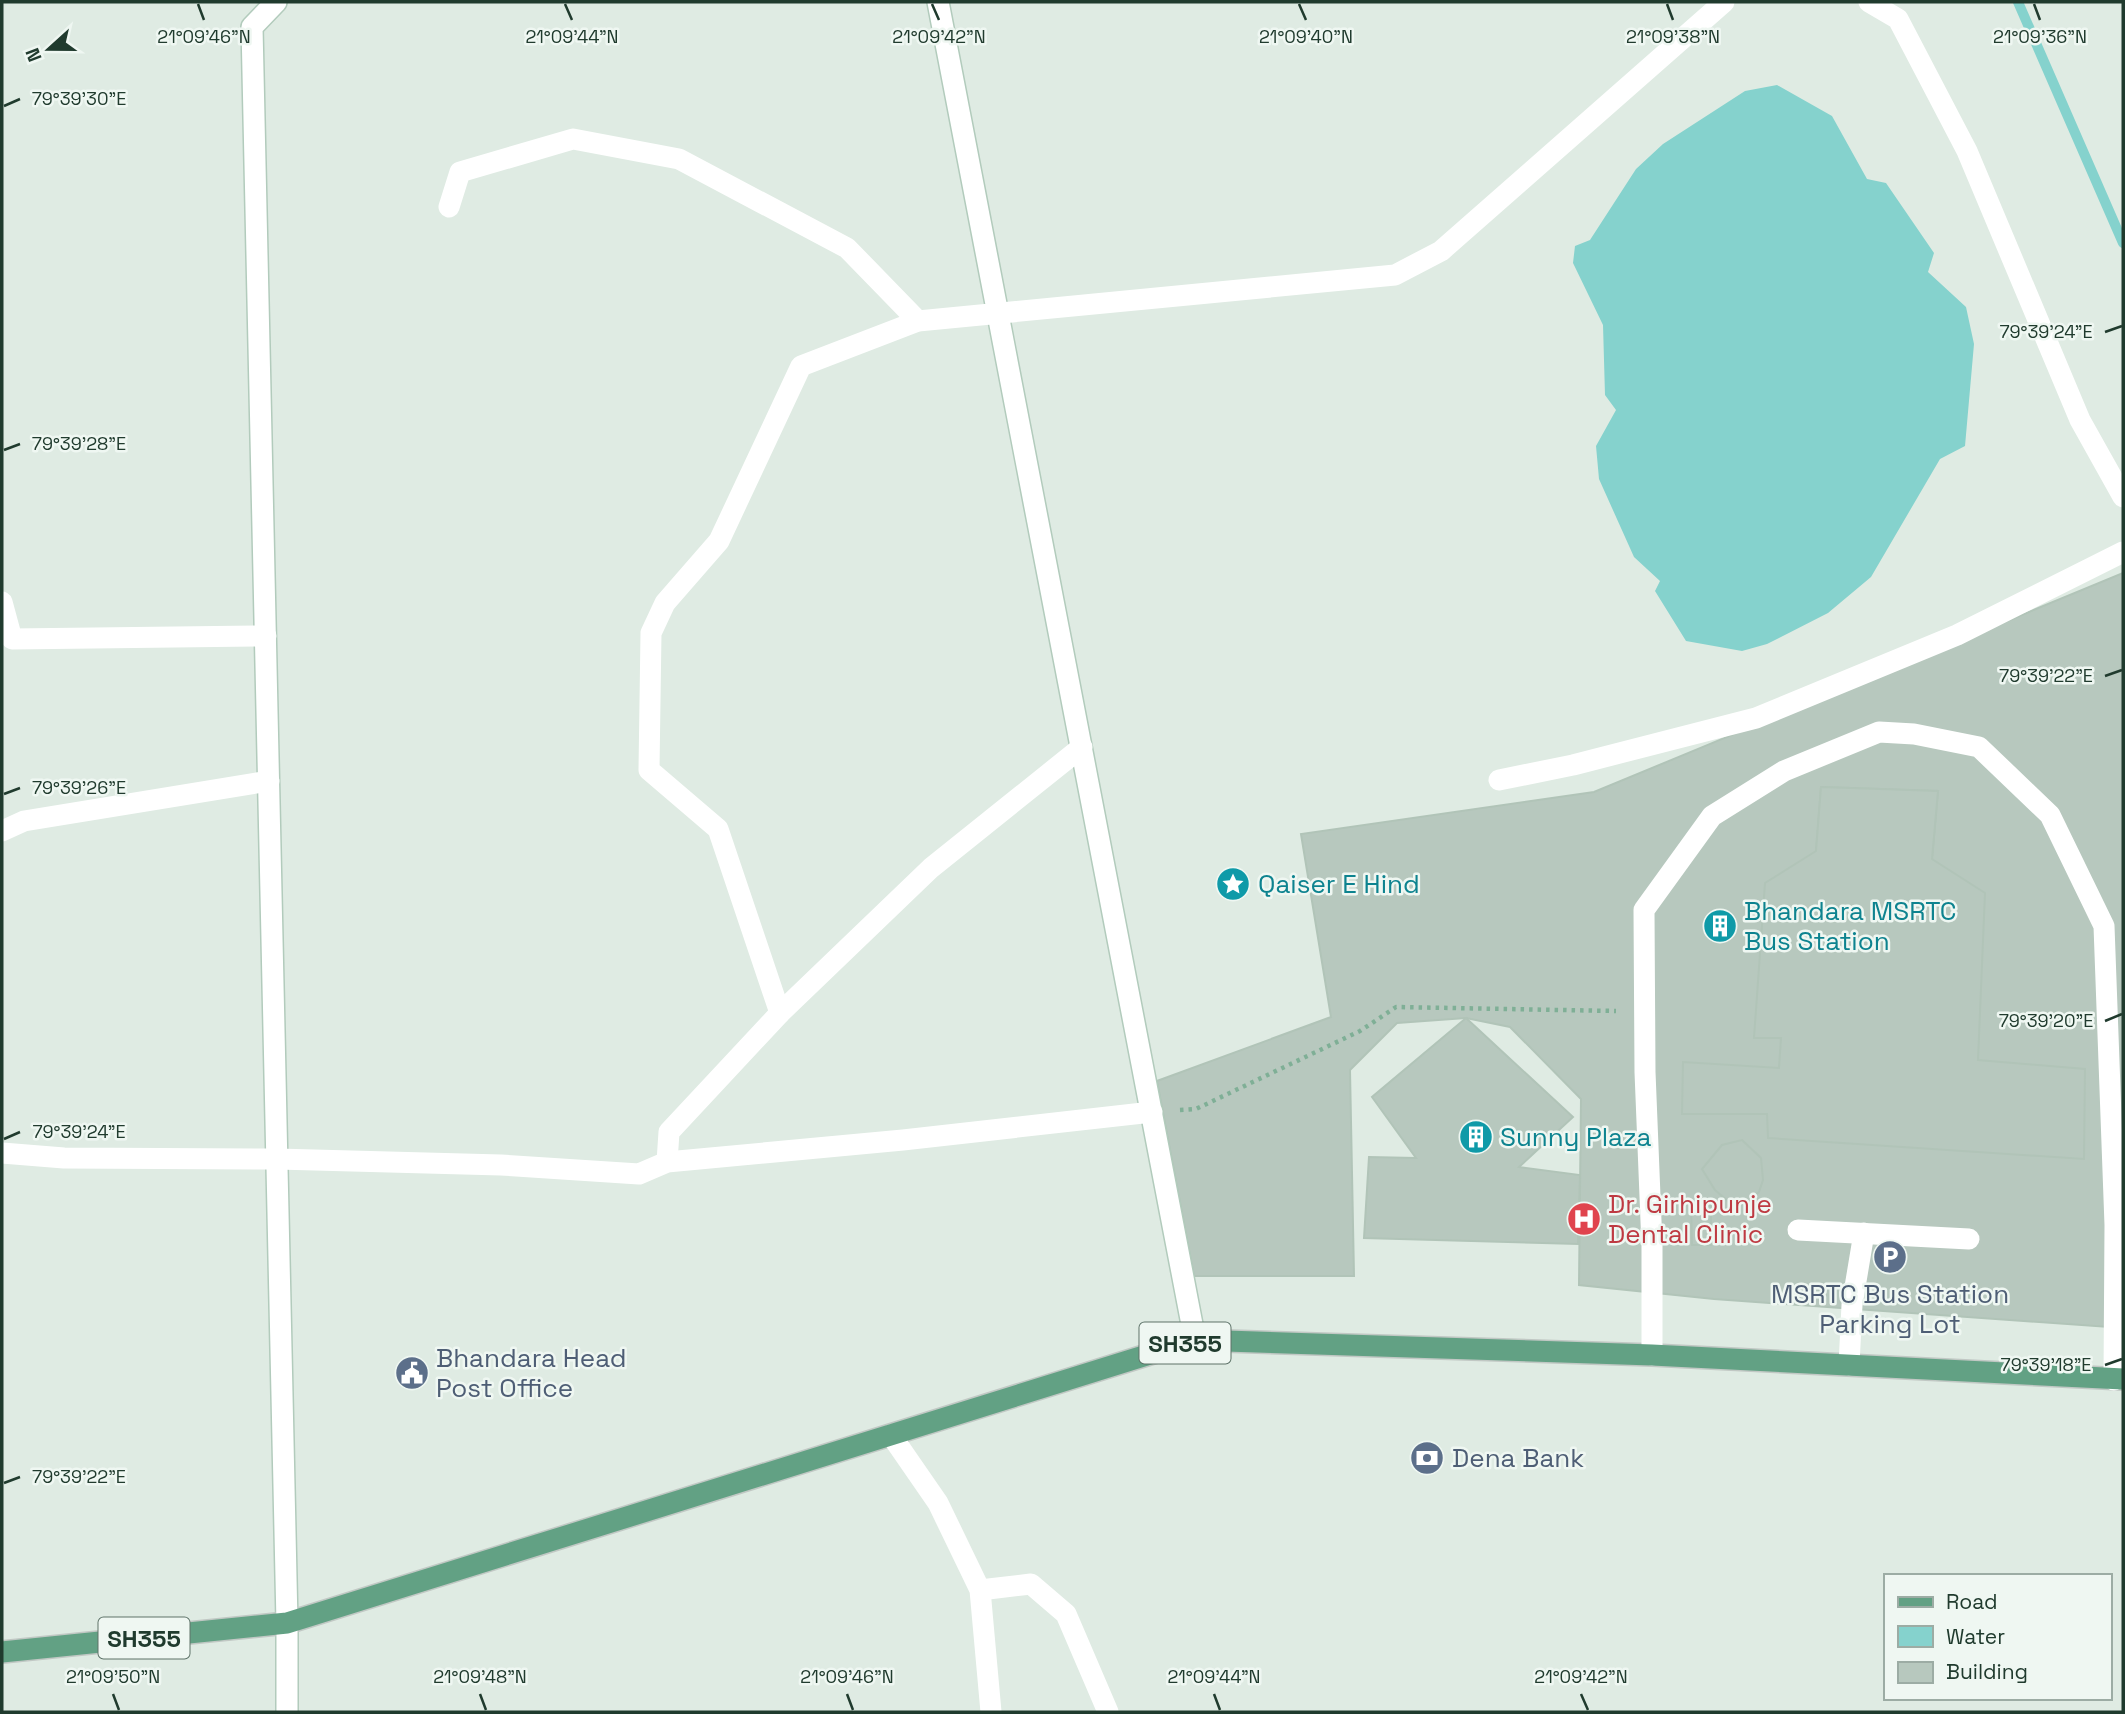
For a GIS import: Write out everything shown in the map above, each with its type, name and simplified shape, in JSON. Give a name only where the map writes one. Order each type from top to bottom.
[{"type":"main road","name":"SH355","points":[[2,1652],[287,1623],[1195,1340],[1652,1355],[2119,1379]]},
{"type":"street","points":[[275,2],[252,27],[287,1712]]},
{"type":"street","points":[[938,2],[1195,1340]]},
{"type":"street","points":[[780,1013],[718,829],[649,770],[651,633],[665,603],[719,541],[801,366],[918,321],[1395,275],[1441,251],[1724,2]]},
{"type":"street","points":[[1869,2],[1898,19],[1966,150],[2080,420],[2123,497]]},
{"type":"street","points":[[449,207],[460,172],[573,139],[679,159],[847,248],[918,321]]},
{"type":"street","points":[[1499,780],[1573,765],[1756,718],[1957,635],[2123,552]]},
{"type":"street","points":[[2,602],[7,640],[265,636]]},
{"type":"street","points":[[1652,1355],[1644,910],[1712,816],[1784,771],[1879,732],[1914,734],[1979,747],[2050,815],[2104,926],[2119,1379]]},
{"type":"street","points":[[667,1163],[669,1132],[780,1013],[931,869],[1082,747]]},
{"type":"street","points":[[2,831],[24,821],[269,780]]},
{"type":"street","points":[[2,1153],[64,1158],[277,1159],[501,1165],[639,1174],[667,1163],[1152,1112]]},
{"type":"street","points":[[1798,1230],[1969,1239]]},
{"type":"street","points":[[1849,1365],[1852,1305],[1864,1233]]},
{"type":"street","points":[[891,1435],[938,1503],[980,1590],[991,1712]]},
{"type":"street","points":[[980,1590],[1031,1584],[1066,1614],[1108,1712]]},
{"type":"path","points":[[1152,1112],[1196,1109],[1360,1031],[1396,1007],[1644,1012]]},
{"type":"water","points":[[1777,85],[1832,116],[1867,179],[1886,183],[1934,253],[1928,272],[1966,307],[1974,344],[1965,446],[1940,459],[1871,577],[1828,613],[1767,644],[1742,651],[1686,641],[1655,591],[1660,581],[1634,557],[1599,479],[1596,446],[1616,410],[1605,395],[1603,325],[1573,263],[1575,246],[1590,240],[1636,169],[1663,144],[1745,91]]},
{"type":"building","name":"Bhandara MSRTC Bus Station","points":[[2123,573],[2123,1328],[1714,1299],[1579,1285],[1581,1099],[1510,1027],[1466,1018],[1397,1023],[1350,1070],[1354,1276],[1194,1276],[1157,1081],[1331,1017],[1301,834],[1594,792]]},
{"type":"building","points":[[1821,787],[1938,791],[1932,859],[1816,851]]},
{"type":"building","points":[[1821,787],[1938,791],[1932,859],[1985,893],[1978,1060],[2085,1069],[2084,1159],[1768,1138],[1767,1114],[1682,1114],[1683,1062],[1779,1068],[1781,1038],[1754,1038],[1765,883],[1816,851]]},
{"type":"building","name":"Sunny Plaza","points":[[1466,1018],[1573,1117],[1519,1167],[1580,1175],[1578,1244],[1364,1238],[1369,1157],[1416,1158],[1372,1097]]},
{"type":"building","points":[[1742,1140],[1761,1158],[1763,1180],[1759,1192],[1747,1202],[1730,1203],[1715,1190],[1702,1169],[1722,1145]]},
{"type":"building","points":[[1691,1206],[1711,1206],[1711,1245],[1692,1245]]},
{"type":"waterway","points":[[2018,2],[2123,243]]},
{"type":"place","name":"Qaiser E Hind","points":[[1233,884]]},
{"type":"place","name":"Bhandara MSRTC Bus Station","points":[[1720,926]]},
{"type":"place","name":"Sunny Plaza","points":[[1476,1137]]},
{"type":"place","name":"Dr. Girhipunje Dental Clinic","points":[[1584,1219]]},
{"type":"place","name":"MSRTC Bus Station Parking Lot","points":[[1890,1257]]},
{"type":"place","name":"Bhandara Head Post Office","points":[[412,1373]]},
{"type":"place","name":"Dena Bank","points":[[1427,1458]]}]
